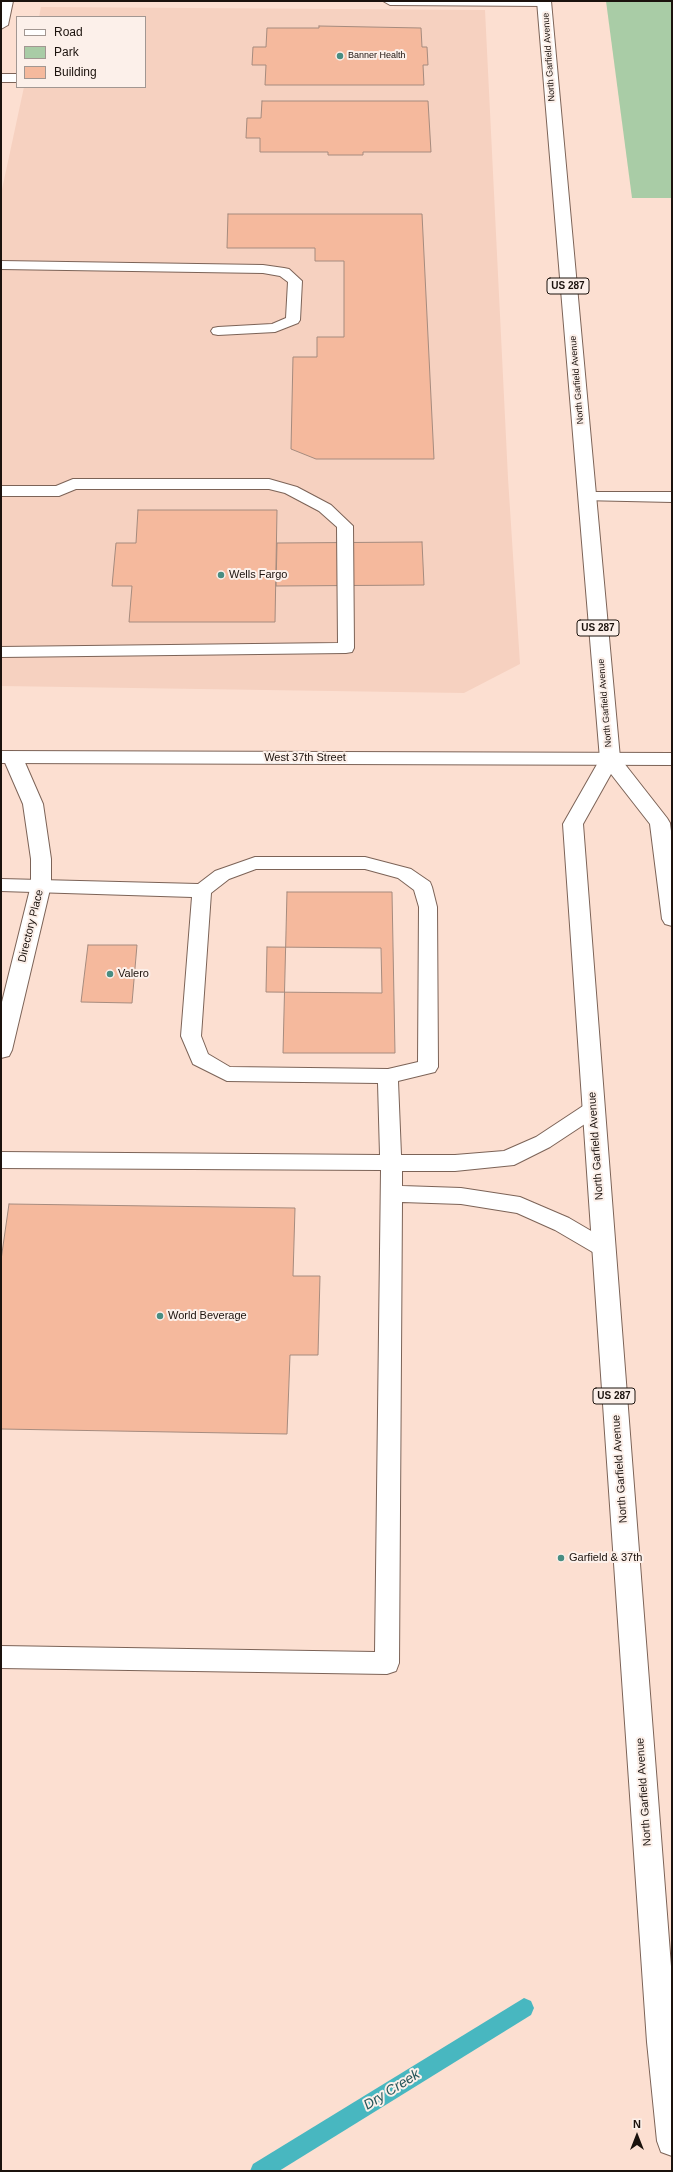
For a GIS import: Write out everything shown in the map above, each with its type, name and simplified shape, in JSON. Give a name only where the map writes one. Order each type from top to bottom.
[{"type":"main road","points":[[1,25],[6,1]]},
{"type":"main road","points":[[390,1],[544,1]]},
{"type":"main road","name":"North Garfield Avenue","points":[[544,1],[610,758],[660,823],[672,919]]},
{"type":"main road","name":"West 37th Street","points":[[7,757],[672,759]]},
{"type":"main road","name":"Directory Place","points":[[1,1050],[41,885],[41,859],[33,804],[7,757]]},
{"type":"main road","name":"North Garfield Avenue","points":[[610,758],[573,824],[662,2042],[672,2141]]},
{"type":"lane","points":[[1,78],[16,78]]},
{"type":"lane","points":[[1,265],[264,269],[284,272],[295,281],[293,320],[275,328],[218,331]]},
{"type":"lane","points":[[1,491],[59,491],[73,484],[269,484],[291,490],[325,508],[345,526],[346,648],[1,652]]},
{"type":"lane","points":[[587,498],[672,497]]},
{"type":"lane","points":[[1,885],[202,891],[222,875],[255,863],[365,863],[404,873],[423,887],[428,907],[428,1067],[388,1076],[227,1074],[200,1059],[191,1036],[202,891]]},
{"type":"lane","points":[[1,1657],[387,1663],[392,1194],[388,1076]]},
{"type":"lane","points":[[1,1160],[455,1163],[507,1159],[543,1142],[593,1109]]},
{"type":"lane","points":[[392,1194],[461,1196],[520,1205],[562,1224],[603,1248]]},
{"type":"shaded area","points":[[41,7],[485,10],[508,478],[520,664],[464,693],[1,686],[1,194],[24,88],[146,88],[146,16],[39,16]]},
{"type":"green space","points":[[606,1],[672,1],[672,198],[632,198]]},
{"type":"building","name":"Banner Health","points":[[319,26],[421,28],[422,47],[427,47],[428,65],[423,65],[424,85],[265,85],[266,65],[252,65],[253,47],[266,47],[267,28],[319,28]]},
{"type":"building","points":[[262,101],[428,101],[431,152],[363,152],[363,155],[328,155],[328,152],[260,152],[260,138],[246,138],[247,118],[261,118]]},
{"type":"building","points":[[228,214],[422,214],[434,459],[316,459],[291,449],[293,357],[317,357],[317,337],[344,337],[344,261],[315,261],[315,248],[227,248]]},
{"type":"building","points":[[138,510],[277,510],[275,622],[129,622],[132,586],[112,586],[116,543],[136,543]]},
{"type":"building","points":[[422,542],[424,585],[276,586],[277,543]]},
{"type":"building","points":[[287,892],[392,892],[395,1053],[283,1053]]},
{"type":"building","name":"Valero","points":[[88,945],[137,945],[132,1003],[81,1002]]},
{"type":"building","points":[[267,947],[381,948],[382,993],[266,992]]},
{"type":"building","name":"World Beverage","points":[[9,1204],[295,1208],[293,1276],[320,1276],[318,1355],[290,1355],[287,1434],[1,1429],[1,1260]]},
{"type":"waterway","name":"Dry Creek","points":[[260,2171],[524,2008]]},
{"type":"place","name":"Banner Health","points":[[340,56]]},
{"type":"place","name":"Wells Fargo","points":[[221,575]]},
{"type":"place","name":"Valero","points":[[110,974]]},
{"type":"place","name":"World Beverage","points":[[160,1316]]},
{"type":"place","name":"Garfield & 37th","points":[[561,1558]]}]
